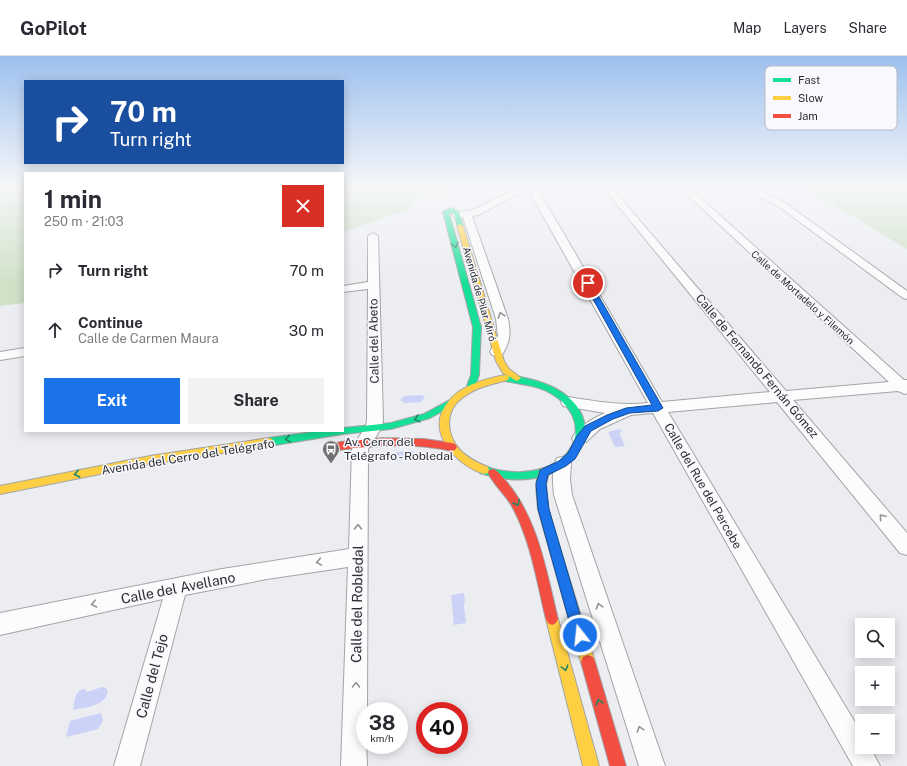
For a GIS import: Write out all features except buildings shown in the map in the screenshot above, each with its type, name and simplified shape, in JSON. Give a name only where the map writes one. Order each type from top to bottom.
[{"type":"street","name":"Avenida de Pilar Miró","points":[[448,219],[477,327],[475,375],[471,386]]},
{"type":"street","name":"Avenida de Pilar Miró","points":[[464,219],[502,319],[505,334],[503,343],[497,352],[506,371],[517,378]]},
{"type":"street","name":"Calle del Rue del Percebe","points":[[551,219],[658,408],[866,766]]},
{"type":"street","name":"Calle de Fernando Fernán Gómez","points":[[634,219],[907,547]]},
{"type":"street","name":"Calle de Mortadelo y Filemón","points":[[719,219],[905,388]]},
{"type":"street","points":[[802,219],[907,296]]},
{"type":"street","name":"Calle del Abeto","points":[[368,435],[375,420],[373,236]]},
{"type":"street","points":[[344,289],[373,285]]},
{"type":"street","points":[[0,356],[24,352]]},
{"type":"street","points":[[580,438],[580,423],[574,408],[560,394],[540,384],[517,378],[493,379],[471,386],[463,391],[452,402],[447,410],[445,426],[452,447],[468,461],[493,473],[519,476],[544,472],[563,463],[574,452],[580,438],[588,428],[610,417],[630,410]]},
{"type":"street","points":[[568,402],[609,409],[630,410],[905,388]]},
{"type":"street","name":"Avenida del Cerro del Telégrafo","points":[[328,448],[391,426],[426,416],[452,402]]},
{"type":"street","name":"Avenida del Cerro del Telégrafo","points":[[0,490],[150,460],[368,435],[388,440],[419,440],[452,447]]},
{"type":"street","name":"Calle del Robledal","points":[[354,766],[360,448],[368,435]]},
{"type":"street","points":[[563,463],[561,480],[563,495],[652,766]]},
{"type":"street","points":[[544,472],[541,484],[543,509],[618,766]]},
{"type":"street","points":[[493,473],[509,489],[521,510],[530,536],[591,766]]},
{"type":"street","name":"Calle del Avellano","points":[[0,624],[177,587],[357,557]]},
{"type":"street","name":"Calle del Tejo","points":[[127,766],[177,587]]},
{"type":"green space","points":[[0,219],[24,219],[24,303],[0,306]]},
{"type":"green space","points":[[344,219],[380,219],[344,232]]},
{"type":"green space","points":[[857,219],[907,219],[907,249]]},
{"type":"water","points":[[421,395],[425,397],[421,402],[405,403],[400,400],[404,396]]},
{"type":"water","points":[[620,429],[622,432],[619,433],[625,446],[615,447],[608,432]]},
{"type":"water","points":[[410,450],[416,453],[418,456],[417,459],[392,461],[393,453]]},
{"type":"water","points":[[464,593],[466,623],[454,625],[451,595]]},
{"type":"water","points":[[102,687],[106,688],[108,692],[103,701],[94,706],[73,710],[76,696],[79,691],[85,689],[87,692]]},
{"type":"water","points":[[101,713],[103,721],[98,729],[66,737],[70,721]]},
{"type":"traffic: fast","points":[[448,219],[477,327],[475,375],[471,386]]},
{"type":"traffic: fast","points":[[458,219],[460,226]]},
{"type":"traffic: fast","points":[[484,470],[512,476],[543,472],[556,467],[568,458],[576,447],[581,432],[581,424],[576,412],[570,403],[562,396],[545,386],[505,378]]},
{"type":"traffic: fast","points":[[344,431],[391,426],[427,416],[452,402]]},
{"type":"traffic: fast","points":[[269,442],[336,432]]},
{"type":"traffic: slow","points":[[460,226],[500,361],[506,371],[517,378]]},
{"type":"traffic: slow","points":[[484,470],[467,462],[454,450],[448,439],[444,425],[446,414],[451,404],[469,389],[493,380],[505,378]]},
{"type":"traffic: slow","points":[[0,490],[150,460],[269,442]]},
{"type":"traffic: slow","points":[[544,472],[541,484],[543,509],[588,662]]},
{"type":"traffic: slow","points":[[552,619],[591,766]]},
{"type":"traffic: jam","points":[[340,446],[410,441],[452,447]]},
{"type":"traffic: jam","points":[[493,473],[506,488],[517,505],[525,523],[538,561],[552,619]]},
{"type":"traffic: jam","points":[[588,662],[618,766]]},
{"type":"place","name":"Av. Cerro del Telégrafo - Robledal","points":[[331,464]]},
{"type":"route","points":[[580,635],[543,509],[541,484],[544,472],[554,469],[571,456],[577,447],[580,438],[588,428],[610,417],[630,410],[658,408],[588,283]]}]
